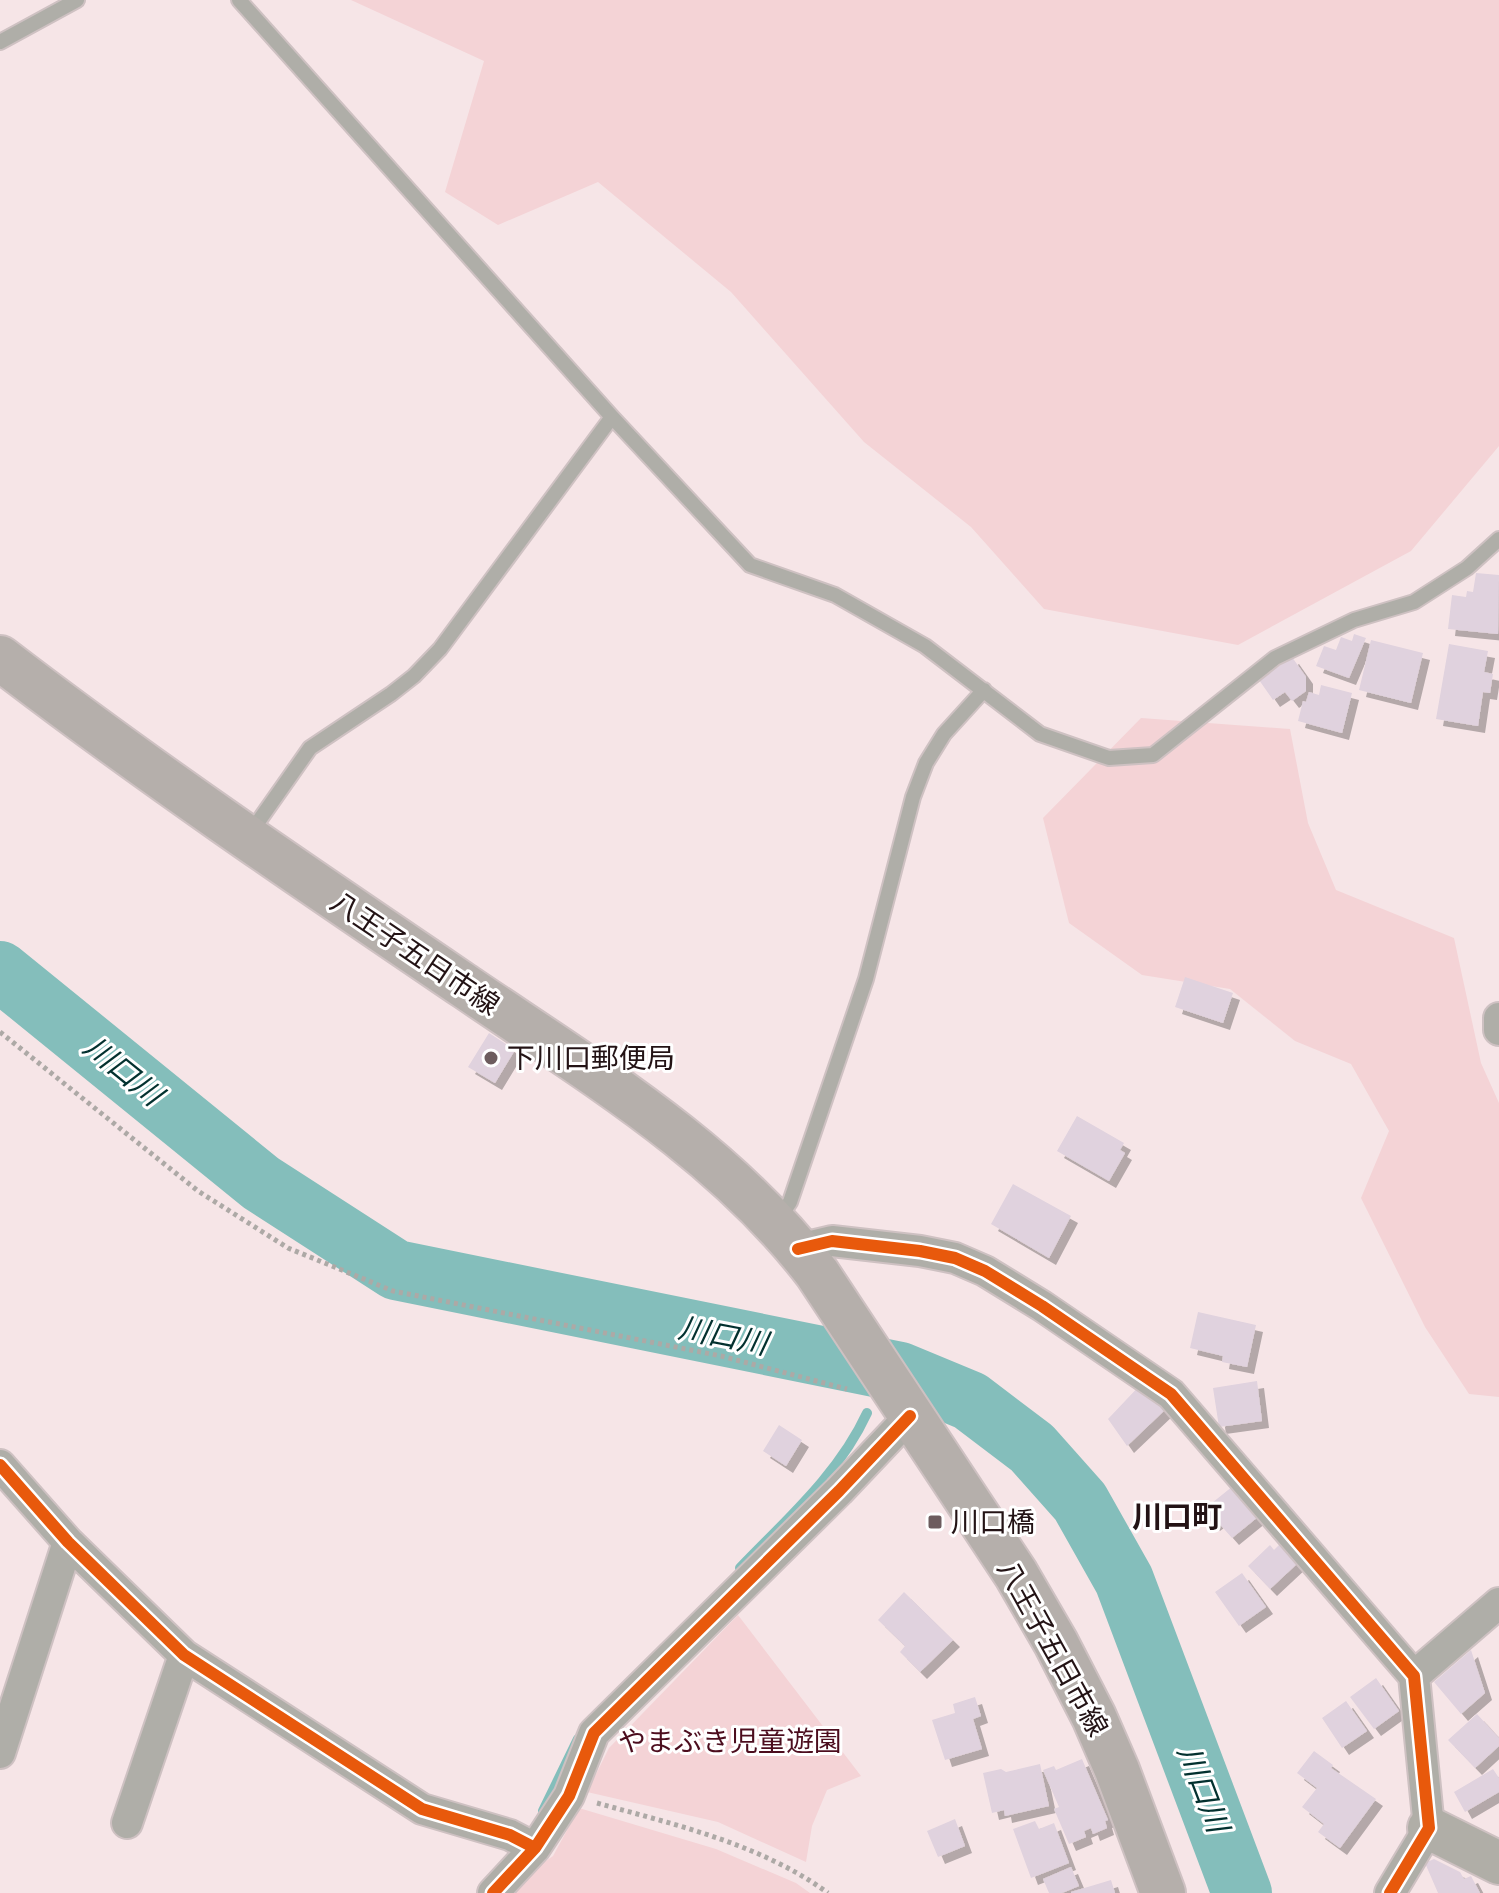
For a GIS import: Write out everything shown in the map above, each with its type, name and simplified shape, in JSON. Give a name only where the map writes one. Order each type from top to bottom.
[{"type":"main road","name":"八王子五日市線","points":[[0,658],[152,773],[656,1118],[726,1175],[797,1249],[1016,1574],[1056,1643],[1112,1757],[1163,1893]]},
{"type":"street","points":[[1499,1018],[1499,1030]]},
{"type":"street","points":[[797,1249],[832,1241],[955,1258],[985,1271],[1042,1306],[1171,1394],[1414,1676],[1429,1828],[1390,1893]]},
{"type":"street","points":[[493,1893],[535,1848],[569,1796],[594,1733],[839,1491],[910,1416]]},
{"type":"street","points":[[0,1465],[68,1542],[184,1655],[422,1809],[510,1835],[535,1848]]},
{"type":"street","points":[[1,1747],[68,1542]]},
{"type":"street","points":[[1414,1676],[1499,1603]]},
{"type":"street","points":[[127,1823],[184,1655]]},
{"type":"street","points":[[1429,1828],[1499,1863]]},
{"type":"lane","points":[[0,42],[77,0]]},
{"type":"lane","points":[[239,0],[612,417],[750,565],[835,595],[925,646],[1040,734],[1109,758],[1153,755],[1275,658],[1354,620],[1414,602],[1467,568],[1499,539]]},
{"type":"lane","points":[[247,838],[310,748],[391,694],[440,649],[612,417]]},
{"type":"lane","points":[[797,1249],[790,1202],[866,979],[913,797],[926,763],[944,734],[984,690]]},
{"type":"path","points":[[0,1032],[198,1191],[288,1248],[393,1291],[721,1356],[856,1392]]},
{"type":"path","points":[[569,1796],[708,1833],[804,1875],[828,1893]]},
{"type":"green space","points":[[351,0],[1499,0],[1499,446],[1411,551],[1238,645],[1044,609],[971,527],[864,442],[731,292],[598,182],[498,225],[445,192],[484,61]]},
{"type":"green space","points":[[1141,718],[1290,729],[1308,823],[1336,890],[1454,938],[1481,1063],[1499,1103],[1499,1397],[1469,1394],[1425,1327],[1361,1198],[1389,1131],[1351,1064],[1295,1041],[1230,989],[1142,975],[1069,923],[1043,818]]},
{"type":"green space","name":"やまぶき児童遊園","points":[[738,1615],[861,1776],[827,1790],[812,1826],[806,1862],[718,1822],[587,1792],[609,1748]]},
{"type":"green space","points":[[579,1808],[716,1849],[796,1883],[810,1893],[500,1893],[553,1856]]},
{"type":"building","points":[[1476,573],[1499,575],[1498,634],[1448,629],[1452,595],[1466,597],[1467,591],[1473,592]]},
{"type":"building","points":[[1354,634],[1366,638],[1349,678],[1316,666],[1324,646],[1336,650],[1341,637],[1352,641]]},
{"type":"building","points":[[1371,640],[1423,653],[1411,703],[1359,690]]},
{"type":"building","points":[[1449,644],[1488,651],[1484,672],[1493,674],[1490,693],[1483,692],[1478,726],[1436,719]]},
{"type":"building","points":[[1292,657],[1306,677],[1306,691],[1292,701],[1285,692],[1273,700],[1259,680]]},
{"type":"building","points":[[1321,685],[1352,693],[1342,733],[1298,721],[1303,701],[1306,702],[1309,692],[1319,695]]},
{"type":"building","points":[[1185,977],[1233,993],[1223,1023],[1175,1007]]},
{"type":"building","name":"下川口郵便局","points":[[489,1033],[515,1050],[495,1083],[468,1067]]},
{"type":"building","points":[[1077,1116],[1124,1143],[1120,1150],[1125,1153],[1109,1181],[1057,1151]]},
{"type":"building","points":[[1013,1184],[1071,1216],[1049,1258],[991,1224]]},
{"type":"building","points":[[1198,1312],[1256,1325],[1247,1367],[1222,1362],[1223,1356],[1190,1348]]},
{"type":"building","points":[[1257,1381],[1262,1421],[1219,1427],[1213,1388]]},
{"type":"building","points":[[1143,1382],[1168,1407],[1127,1446],[1108,1419]]},
{"type":"building","points":[[779,1425],[802,1440],[786,1466],[763,1451]]},
{"type":"building","points":[[1233,1486],[1259,1516],[1232,1538],[1217,1521],[1213,1524],[1202,1511]]},
{"type":"building","points":[[1282,1542],[1300,1561],[1270,1589],[1248,1566],[1270,1545],[1274,1550]]},
{"type":"building","points":[[1242,1573],[1266,1607],[1239,1626],[1215,1592]]},
{"type":"building","points":[[904,1592],[953,1640],[920,1672],[900,1652],[905,1646],[878,1620]]},
{"type":"building","points":[[1471,1650],[1485,1693],[1461,1714],[1434,1682]]},
{"type":"building","points":[[1376,1678],[1399,1711],[1374,1729],[1350,1697]]},
{"type":"building","points":[[975,1697],[981,1716],[973,1719],[982,1749],[945,1760],[932,1720],[955,1713],[953,1704]]},
{"type":"building","points":[[1346,1701],[1367,1731],[1342,1748],[1322,1718]]},
{"type":"building","points":[[1477,1714],[1499,1738],[1499,1746],[1475,1768],[1448,1740]]},
{"type":"building","points":[[1314,1751],[1333,1765],[1331,1768],[1376,1799],[1340,1848],[1318,1832],[1324,1824],[1302,1807],[1317,1788],[1297,1773]]},
{"type":"building","points":[[1082,1759],[1108,1820],[1105,1821],[1107,1828],[1093,1834],[1091,1828],[1084,1831],[1086,1837],[1069,1844],[1054,1809],[1059,1807],[1043,1770],[1054,1766],[1056,1770]]},
{"type":"building","points":[[1040,1764],[1049,1806],[1005,1816],[1004,1810],[992,1813],[983,1773],[1001,1769],[1006,1772]]},
{"type":"building","points":[[1493,1769],[1499,1778],[1499,1792],[1465,1812],[1454,1792]]},
{"type":"building","points":[[955,1819],[965,1846],[938,1857],[927,1831]]},
{"type":"building","points":[[1035,1821],[1039,1829],[1054,1823],[1069,1863],[1031,1878],[1013,1829]]},
{"type":"building","points":[[1434,1859],[1460,1872],[1464,1879],[1471,1876],[1480,1893],[1438,1893],[1425,1863]]},
{"type":"building","points":[[1071,1867],[1079,1886],[1062,1893],[1049,1893],[1043,1879]]},
{"type":"building","points":[[1111,1880],[1115,1893],[1071,1893],[1071,1892]]},
{"type":"waterway","name":"川口川","points":[[0,971],[261,1183],[396,1270],[900,1372],[970,1401],[1032,1448],[1080,1502],[1124,1580],[1242,1893]]},
{"type":"waterway","points":[[740,1568],[827,1476],[867,1413]]},
{"type":"waterway","points":[[543,1811],[578,1739]]},
{"type":"cycle path","points":[[798,1249],[832,1241],[955,1258],[985,1271],[1042,1306],[1171,1394],[1414,1676],[1429,1828],[1390,1893]]},
{"type":"cycle path","points":[[493,1893],[535,1848],[569,1796],[594,1733],[839,1491],[910,1416]]},
{"type":"cycle path","points":[[0,1465],[68,1542],[184,1655],[422,1809],[510,1835],[535,1848]]},
{"type":"place","name":"下川口郵便局","points":[[491,1058]]},
{"type":"place","name":"川口橋","points":[[935,1522]]},
{"type":"district","name":"川口町","points":[[1177,1517]]}]
